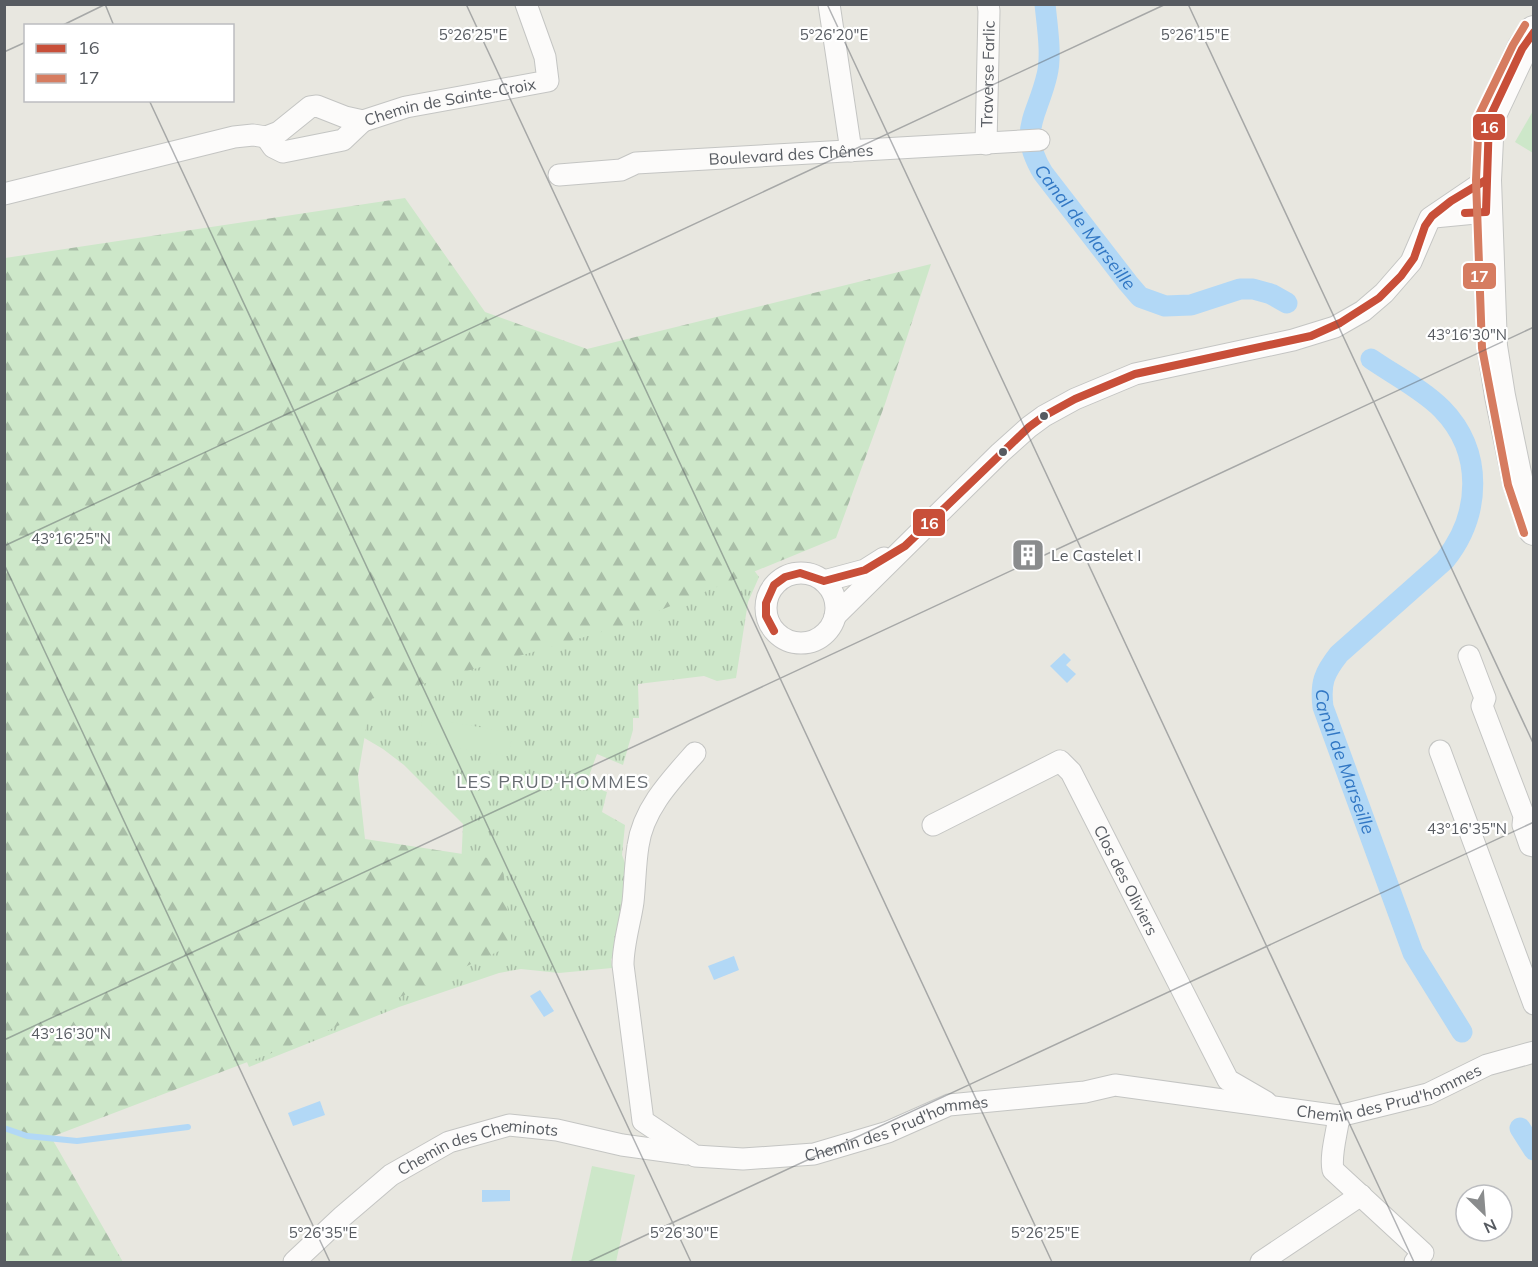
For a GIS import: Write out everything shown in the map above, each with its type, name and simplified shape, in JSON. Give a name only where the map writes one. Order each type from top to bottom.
[{"type":"street","name":"Chemin de Sainte-Croix","points":[[4,194],[234,137],[253,135],[266,137],[287,127],[310,107],[317,106],[363,121],[406,107],[548,81],[545,57],[526,4]]},
{"type":"street","points":[[829,4],[850,152]]},
{"type":"street","name":"Traverse Farlic","points":[[986,144],[988,4]]},
{"type":"street","points":[[1533,31],[1489,119],[1486,180],[1492,346],[1518,483],[1533,530]]},
{"type":"street","points":[[266,137],[273,147],[283,152],[343,140],[363,121]]},
{"type":"street","name":"Boulevard des Chênes","points":[[559,175],[621,170],[636,164],[1031,141]]},
{"type":"street","points":[[835,616],[1029,427],[1044,416],[1075,399],[1135,374],[1311,336],[1335,327],[1363,311],[1384,293],[1411,262],[1430,218],[1486,180]]},
{"type":"street","points":[[1430,218],[1486,212]]},
{"type":"street","points":[[824,581],[835,600],[835,616],[831,626],[821,637],[808,642],[796,643],[782,638],[774,631],[766,616],[766,603],[774,585],[785,577],[800,573],[824,581],[865,570],[905,546]]},
{"type":"street","points":[[1470,656],[1485,698],[1482,706],[1524,816],[1523,825],[1530,845],[1533,846]]},
{"type":"street","points":[[1440,751],[1533,1004]]},
{"type":"street","points":[[695,753],[659,794],[643,827],[638,844],[633,904],[623,953],[623,965],[643,1121],[695,1156]]},
{"type":"street","name":"Clos des Oliviers","points":[[933,825],[1060,761],[1071,772],[1228,1080],[1274,1107]]},
{"type":"street","name":"Chemin des Prud'hommes","points":[[695,1156],[743,1159],[814,1154],[888,1132],[949,1105],[1085,1092],[1115,1085],[1339,1116],[1428,1094],[1487,1065],[1533,1052]]},
{"type":"street","points":[[1339,1116],[1331,1160],[1334,1170],[1424,1259]]},
{"type":"street","name":"Chemin des Cheminots","points":[[294,1263],[343,1216],[391,1175],[449,1142],[508,1125],[557,1130],[622,1145],[695,1156]]},
{"type":"street","points":[[1261,1263],[1361,1195]]},
{"type":"green space","points":[[1533,111],[1533,153],[1515,142]]},
{"type":"green space","points":[[405,198],[485,312],[587,349],[931,264],[885,404],[836,538],[622,626],[371,699],[358,776],[365,839],[502,860],[512,945],[316,1036],[51,1137],[123,1262],[5,1262],[5,258]]},
{"type":"green space","points":[[704,502],[759,577],[748,602],[736,678],[717,681],[704,676],[638,684],[639,718],[633,718],[633,730],[623,765],[597,754],[586,784],[607,792],[602,812],[625,825],[622,855],[629,874],[618,953],[611,959],[612,968],[559,973],[521,969],[499,973],[399,1007],[249,1067],[219,994],[461,868],[463,824],[404,765],[383,749],[278,687]]},
{"type":"green space","points":[[423,717],[513,733],[508,756],[418,741]]},
{"type":"green space","points":[[592,1166],[635,1175],[616,1262],[571,1262]]},
{"type":"water","points":[[1064,653],[1071,660],[1066,665],[1076,674],[1067,683],[1050,666]]},
{"type":"water","points":[[734,956],[739,970],[714,980],[708,966]]},
{"type":"water","points":[[540,990],[554,1011],[544,1017],[530,996]]},
{"type":"water","points":[[320,1101],[325,1115],[293,1126],[288,1113]]},
{"type":"water","points":[[482,1190],[510,1190],[510,1201],[482,1202]]},
{"type":"waterway","name":"Canal de Marseille","points":[[1045,4],[1049,58],[1043,90],[1034,114],[1030,134],[1031,146],[1043,173],[1128,283],[1140,297],[1165,306],[1191,305],[1240,289],[1253,289],[1271,294],[1287,303]]},
{"type":"waterway","name":"Canal de Marseille","points":[[1371,359],[1426,395],[1456,426],[1471,464],[1473,484],[1471,504],[1466,523],[1445,560],[1339,654],[1327,673],[1323,685],[1323,707],[1413,953],[1462,1032]]},
{"type":"waterway","points":[[4,1128],[27,1136],[77,1141],[188,1127]]},
{"type":"waterway","name":"Canal de Marseille","points":[[1520,1128],[1534,1150]]},
{"type":"transit line","name":"17","points":[[1524,533],[1508,485],[1482,348],[1476,180],[1479,115],[1525,25]]},
{"type":"transit line","name":"16","points":[[1465,213],[1486,212],[1489,119],[1522,49],[1534,32]]},
{"type":"transit line","name":"16","points":[[774,631],[766,616],[766,603],[774,585],[785,577],[800,573],[824,581],[865,570],[905,546],[1029,427],[1075,399],[1135,374],[1311,336],[1340,323],[1379,298],[1401,276],[1414,258],[1425,226],[1432,216],[1451,201],[1486,180]]},
{"type":"place","name":"Le Castelet I","points":[[1028,555]]},
{"type":"district","name":"LES PRUD'HOMMES","points":[[553,782]]}]
